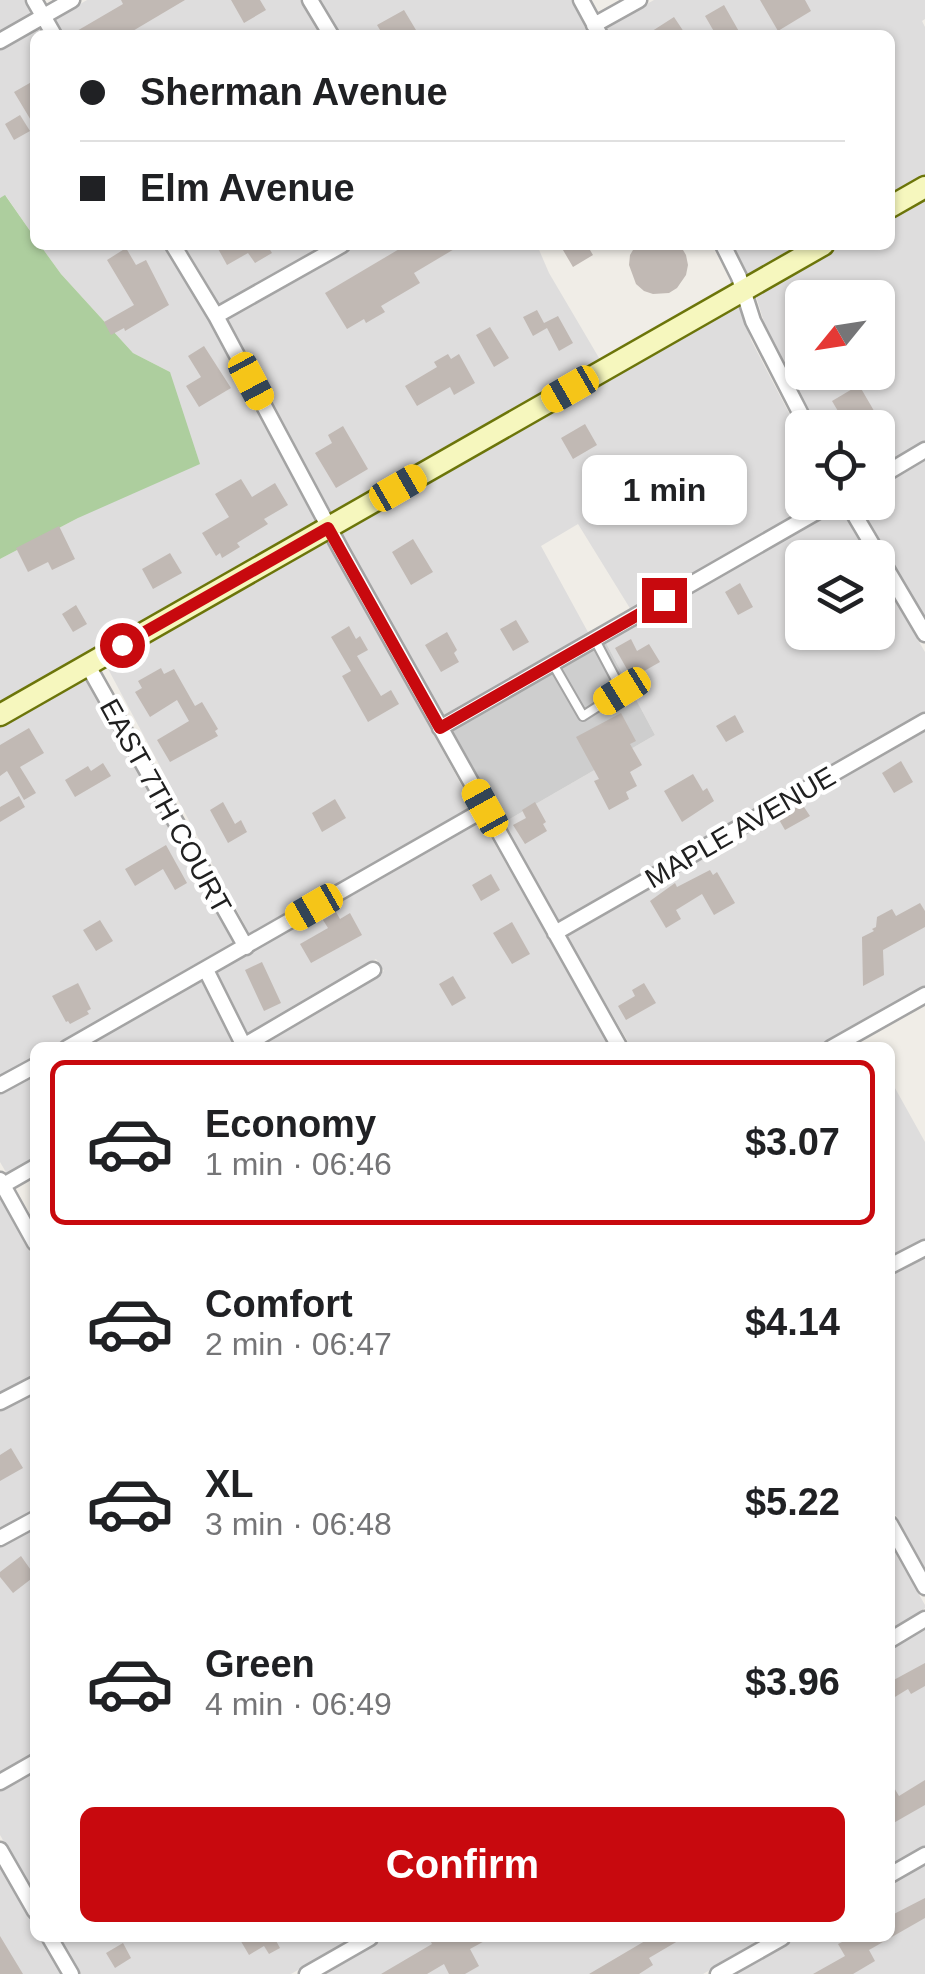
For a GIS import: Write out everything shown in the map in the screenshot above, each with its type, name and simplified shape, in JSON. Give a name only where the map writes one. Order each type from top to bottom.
[{"type":"street","points":[[34,0],[51,30]]},
{"type":"street","points":[[0,41],[72,0]]},
{"type":"street","points":[[310,0],[328,30]]},
{"type":"street","points":[[581,0],[598,30],[639,0]]},
{"type":"street","points":[[895,204],[925,187]]},
{"type":"street","points":[[176,250],[617,1042]]},
{"type":"street","points":[[216,316],[333,250]]},
{"type":"street","points":[[725,250],[753,321],[799,410]]},
{"type":"street","points":[[0,715],[814,250]]},
{"type":"street","points":[[895,468],[925,450]]},
{"type":"street","points":[[440,728],[803,520]]},
{"type":"street","points":[[858,520],[925,634]]},
{"type":"street","name":"EAST 7TH COURT","points":[[88,664],[246,947]]},
{"type":"street","name":"MAPLE AVENUE","points":[[555,933],[925,721]]},
{"type":"street","points":[[78,1042],[485,808]]},
{"type":"street","points":[[206,970],[241,1042]]},
{"type":"street","points":[[250,1042],[373,970]]},
{"type":"street","points":[[843,1042],[925,995]]},
{"type":"street","points":[[0,1085],[30,1069]]},
{"type":"street","points":[[30,1170],[1,1184],[30,1233]]},
{"type":"street","points":[[895,1263],[925,1248]]},
{"type":"street","points":[[0,1402],[30,1387]]},
{"type":"street","points":[[0,1538],[30,1522]]},
{"type":"street","points":[[895,1533],[925,1586]]},
{"type":"street","points":[[895,1637],[925,1618]]},
{"type":"street","points":[[0,1782],[30,1765]]},
{"type":"street","points":[[0,1850],[30,1902]]},
{"type":"street","points":[[895,1872],[925,1855]]},
{"type":"street","points":[[52,1942],[71,1974]]},
{"type":"street","points":[[307,1974],[363,1942]]},
{"type":"street","points":[[718,1974],[775,1942]]},
{"type":"lane","points":[[554,664],[582,716],[622,691],[595,640]]},
{"type":"shaded area","points":[[0,0],[24,0],[32,14],[0,32]]},
{"type":"shaded area","points":[[87,0],[300,0],[318,30],[61,30],[55,19]]},
{"type":"shaded area","points":[[321,0],[571,0],[587,30],[338,30]]},
{"type":"shaded area","points":[[654,0],[925,0],[925,178],[895,195],[895,30],[606,27]]},
{"type":"shaded area","points":[[30,33],[30,231],[6,196],[0,198],[0,50]]},
{"type":"shaded area","points":[[925,196],[925,441],[895,459],[895,410],[808,410],[798,390],[895,390],[895,280],[785,280],[785,366],[767,332],[755,293],[830,250],[895,250],[895,213]]},
{"type":"shaded area","points":[[44,250],[166,250],[208,320],[319,528],[0,706],[0,559],[78,518],[170,372],[133,353]]},
{"type":"shaded area","points":[[187,250],[317,250],[220,305]]},
{"type":"shaded area","points":[[349,250],[539,250],[602,363],[335,519],[227,318]]},
{"type":"shaded area","points":[[735,250],[798,250],[749,278]]},
{"type":"shaded area","points":[[739,302],[751,340],[787,410],[785,520],[789,520],[631,610],[578,524],[541,546],[589,634],[444,717],[342,533]]},
{"type":"shaded area","points":[[925,459],[925,617],[895,567],[895,540],[879,540],[867,520],[895,520],[895,477]]},
{"type":"shaded area","points":[[819,520],[847,520],[859,540],[785,540],[785,650],[895,650],[895,601],[925,652],[925,712],[559,922],[503,823],[655,735],[606,643]]},
{"type":"shaded area","points":[[327,542],[473,806],[250,935],[106,665]]},
{"type":"shaded area","points":[[606,643],[655,735],[503,823],[452,731]]},
{"type":"shaded area","points":[[90,674],[234,944],[60,1042],[30,1042],[30,1059],[0,1076],[0,724]]},
{"type":"shaded area","points":[[925,730],[925,986],[825,1042],[628,1042],[567,936]]},
{"type":"shaded area","points":[[481,820],[607,1042],[264,1042],[384,971],[376,959],[248,1033],[217,972]]},
{"type":"shaded area","points":[[202,981],[232,1042],[92,1042]]},
{"type":"shaded area","points":[[30,1078],[30,1161],[7,1174],[0,1162],[0,1094]]},
{"type":"shaded area","points":[[895,1088],[925,1142],[925,1239],[895,1254]]},
{"type":"shaded area","points":[[0,1198],[30,1252],[30,1378],[0,1393]]},
{"type":"shaded area","points":[[925,1257],[925,1568],[895,1514],[895,1272]]},
{"type":"shaded area","points":[[30,1396],[30,1513],[0,1530],[0,1411]]},
{"type":"shaded area","points":[[30,1531],[30,1755],[0,1773],[0,1547]]},
{"type":"shaded area","points":[[895,1553],[925,1605],[895,1628]]},
{"type":"shaded area","points":[[925,1629],[925,1846],[895,1863],[895,1646]]},
{"type":"shaded area","points":[[30,1773],[30,1887],[0,1835],[0,1790]]},
{"type":"shaded area","points":[[925,1864],[925,1974],[734,1974],[790,1942],[895,1942],[895,1881]]},
{"type":"shaded area","points":[[0,1865],[30,1918],[30,1942],[43,1942],[62,1974],[0,1974]]},
{"type":"shaded area","points":[[61,1942],[347,1942],[291,1974],[80,1974]]},
{"type":"shaded area","points":[[379,1942],[759,1942],[703,1974],[322,1974]]},
{"type":"green space","points":[[5,195],[30,231],[30,250],[44,250],[133,353],[170,372],[200,464],[78,518],[0,559],[0,198]]},
{"type":"building","points":[[121,0],[185,0],[134,30],[79,30],[123,4]]},
{"type":"building","points":[[231,0],[260,0],[266,10],[244,23]]},
{"type":"building","points":[[760,0],[805,0],[811,11],[777,30]]},
{"type":"building","points":[[724,5],[738,30],[713,30],[705,16]]},
{"type":"building","points":[[404,10],[416,30],[380,30],[377,25]]},
{"type":"building","points":[[674,17],[683,30],[654,30]]},
{"type":"building","points":[[30,83],[30,119],[14,92]]},
{"type":"building","points":[[20,115],[30,131],[14,140],[5,124]]},
{"type":"building","points":[[127,250],[136,265],[146,260],[169,305],[111,335],[104,322],[134,305],[107,260]]},
{"type":"building","points":[[219,250],[272,253],[255,263],[248,253],[227,265]]},
{"type":"building","points":[[398,250],[453,250],[414,273],[420,283],[381,306],[385,312],[366,323],[364,319],[347,329],[325,293]]},
{"type":"building","points":[[563,250],[590,250],[593,255],[573,267]]},
{"type":"building","points":[[633,250],[683,250],[688,265],[686,275],[669,293],[644,291],[636,284],[629,265]]},
{"type":"building","points":[[537,310],[544,323],[558,316],[573,343],[559,351],[547,328],[533,336],[523,317]]},
{"type":"building","points":[[490,327],[509,358],[494,367],[476,335]]},
{"type":"building","points":[[204,346],[231,388],[199,407],[186,386],[201,377],[188,356]]},
{"type":"building","points":[[448,354],[451,359],[459,354],[475,383],[454,395],[450,387],[417,406],[405,386],[437,367],[434,362]]},
{"type":"building","points":[[851,390],[862,390],[874,410],[837,410],[832,401]]},
{"type":"building","points":[[585,424],[597,445],[573,459],[561,438]]},
{"type":"building","points":[[343,426],[368,469],[336,488],[315,453],[332,443],[328,435]]},
{"type":"building","points":[[241,479],[252,497],[275,483],[288,505],[264,519],[268,524],[237,543],[240,547],[222,558],[220,553],[216,556],[202,533],[229,517],[215,494]]},
{"type":"building","points":[[59,526],[75,559],[52,570],[48,562],[28,572],[16,548]]},
{"type":"building","points":[[413,539],[433,572],[411,585],[392,552]]},
{"type":"building","points":[[170,553],[182,573],[153,589],[142,569]]},
{"type":"building","points":[[740,583],[753,607],[738,615],[725,592]]},
{"type":"building","points":[[76,605],[87,624],[73,632],[62,614]]},
{"type":"building","points":[[516,620],[529,642],[513,651],[500,629]]},
{"type":"building","points":[[349,626],[368,650],[357,656],[381,696],[391,690],[399,704],[368,722],[342,676],[351,671],[331,637]]},
{"type":"building","points":[[447,632],[459,662],[441,672],[425,645]]},
{"type":"building","points":[[631,639],[637,651],[649,644],[660,662],[632,678],[615,648]]},
{"type":"building","points":[[161,668],[164,674],[174,669],[195,706],[202,702],[218,729],[218,736],[170,762],[157,740],[189,721],[177,700],[150,717],[135,692],[142,688],[138,681]]},
{"type":"building","points":[[621,713],[636,741],[630,744],[642,765],[630,772],[637,786],[626,792],[629,799],[609,810],[594,781],[599,779],[576,737]]},
{"type":"building","points":[[735,715],[744,732],[726,742],[716,726]]},
{"type":"building","points":[[29,728],[44,753],[20,767],[36,793],[24,800],[7,771],[0,776],[0,745]]},
{"type":"building","points":[[901,761],[913,782],[894,793],[882,773]]},
{"type":"building","points":[[103,763],[111,776],[75,797],[65,780],[88,766],[91,771]]},
{"type":"building","points":[[693,774],[714,801],[682,822],[664,791]]},
{"type":"building","points":[[19,796],[25,807],[0,822],[0,807]]},
{"type":"building","points":[[335,799],[346,818],[322,832],[312,813]]},
{"type":"building","points":[[223,802],[235,824],[241,820],[247,832],[228,843],[210,810]]},
{"type":"building","points":[[535,802],[547,831],[525,844],[513,825],[526,818],[522,810]]},
{"type":"building","points":[[802,804],[810,816],[785,830],[778,818]]},
{"type":"building","points":[[166,845],[187,883],[175,890],[163,869],[135,886],[125,869]]},
{"type":"building","points":[[710,870],[713,875],[717,872],[735,903],[714,915],[702,894],[676,910],[681,919],[666,928],[650,901],[675,883],[677,887]]},
{"type":"building","points":[[491,874],[500,890],[481,901],[472,885]]},
{"type":"building","points":[[920,903],[925,911],[925,927],[883,950],[884,975],[863,986],[862,937],[874,931],[877,917],[892,909],[896,916]]},
{"type":"building","points":[[336,912],[340,919],[350,913],[362,935],[311,963],[300,944],[328,928],[323,920]]},
{"type":"building","points":[[100,920],[113,941],[96,951],[83,930]]},
{"type":"building","points":[[512,922],[530,954],[512,964],[493,933]]},
{"type":"building","points":[[262,962],[281,1003],[264,1011],[245,970]]},
{"type":"building","points":[[453,976],[466,998],[452,1006],[439,984]]},
{"type":"building","points":[[78,983],[91,1009],[70,1024],[52,996]]},
{"type":"building","points":[[644,983],[656,1003],[626,1020],[618,1006],[635,996],[632,990]]},
{"type":"building","points":[[11,1448],[23,1468],[0,1481],[0,1455]]},
{"type":"building","points":[[21,1556],[30,1569],[30,1580],[13,1593],[0,1572]]},
{"type":"building","points":[[925,1663],[925,1686],[911,1694],[908,1689],[895,1697],[895,1679]]},
{"type":"building","points":[[925,1780],[925,1805],[895,1822],[895,1789],[899,1796]]},
{"type":"building","points":[[925,1898],[925,1918],[895,1935],[895,1913]]},
{"type":"building","points":[[0,1936],[23,1974],[0,1974]]},
{"type":"building","points":[[241,1942],[277,1942],[280,1948],[269,1954],[264,1946],[249,1955]]},
{"type":"building","points":[[483,1942],[470,1949],[479,1966],[465,1974],[449,1974],[444,1964],[427,1974],[381,1974],[432,1944]]},
{"type":"building","points":[[643,1942],[676,1942],[649,1958],[653,1965],[639,1974],[589,1974]]},
{"type":"building","points":[[883,1942],[869,1950],[875,1961],[853,1974],[813,1974],[845,1956],[838,1944]]},
{"type":"building","points":[[123,1943],[131,1958],[115,1968],[106,1953]]},
{"type":"route","points":[[122,645],[328,528],[440,728],[664,600]]}]
